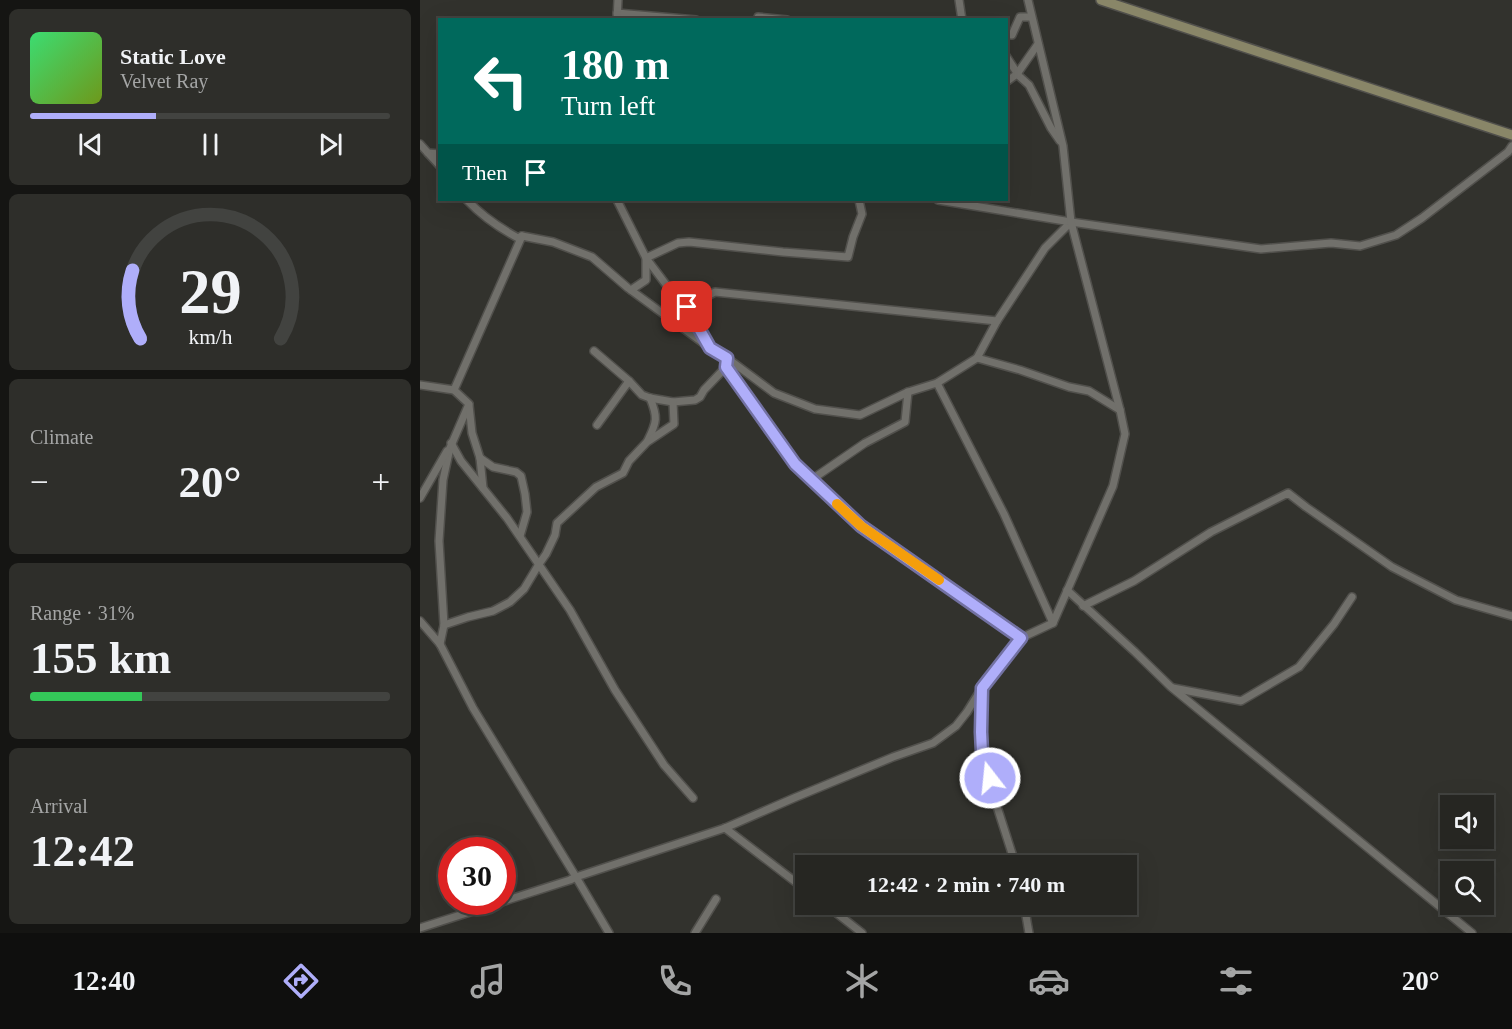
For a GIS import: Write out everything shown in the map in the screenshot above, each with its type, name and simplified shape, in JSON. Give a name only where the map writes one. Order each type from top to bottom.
[{"type":"street","points":[[618,0],[617,16],[656,18]]},
{"type":"street","points":[[958,0],[962,18]]},
{"type":"street","points":[[420,928],[725,828],[893,757],[933,743],[956,726],[1021,638],[1053,623],[1113,486],[1125,434],[1071,222],[1063,146],[1028,0]]},
{"type":"street","points":[[1101,0],[1512,135]]},
{"type":"street","points":[[1008,34],[1012,35],[1020,17],[1031,17]]},
{"type":"street","points":[[1008,81],[1017,74],[1038,44]]},
{"type":"street","points":[[1008,59],[1017,74],[1029,85],[1063,146]]},
{"type":"street","points":[[420,144],[438,164]]},
{"type":"street","points":[[956,201],[973,202],[1071,222],[1261,249],[1331,243],[1360,246],[1396,234],[1422,218],[1508,152],[1512,146]]},
{"type":"street","points":[[428,153],[438,154]]},
{"type":"street","points":[[468,201],[482,215],[518,238],[522,236],[553,242],[592,257],[631,290],[774,393],[814,409],[860,415],[908,392],[937,383],[977,358],[997,321],[1045,248],[1071,222]]},
{"type":"street","points":[[617,201],[646,258],[686,311],[687,307],[715,292],[997,321]]},
{"type":"street","points":[[646,258],[678,243],[689,242],[848,257],[862,214],[859,201]]},
{"type":"street","points":[[454,390],[522,236]]},
{"type":"street","points":[[631,290],[646,280],[646,258]]},
{"type":"street","points":[[687,307],[710,348]]},
{"type":"street","points":[[594,351],[642,395],[673,402],[695,400],[700,397],[726,367],[727,358]]},
{"type":"street","points":[[977,358],[1069,387],[1089,391],[1120,410]]},
{"type":"street","points":[[726,367],[795,464],[861,526],[1021,638]]},
{"type":"street","points":[[597,425],[629,381]]},
{"type":"street","points":[[937,383],[1004,514],[1053,623]]},
{"type":"street","points":[[420,385],[454,390],[469,404],[472,433],[480,459],[483,488]]},
{"type":"street","points":[[812,480],[865,443],[905,422],[908,392]]},
{"type":"street","points":[[647,442],[657,418],[650,398]]},
{"type":"street","points":[[444,625],[493,611],[510,602],[524,589],[546,554],[555,535],[557,523],[596,487],[623,473],[629,460],[647,442],[674,424],[673,402]]},
{"type":"street","points":[[420,498],[452,443],[469,404]]},
{"type":"street","points":[[452,443],[461,461],[520,536],[570,610],[615,690],[648,742],[664,765],[693,798]]},
{"type":"street","points":[[440,644],[444,625],[439,541],[443,480],[452,443]]},
{"type":"street","points":[[480,459],[493,467],[521,476],[527,512],[520,536]]},
{"type":"street","points":[[1083,606],[1134,581],[1210,532],[1288,493],[1392,567],[1456,600],[1512,615]]},
{"type":"street","points":[[1067,590],[1171,687],[1472,933]]},
{"type":"street","points":[[1171,687],[1241,701],[1299,667],[1334,624],[1352,597]]},
{"type":"street","points":[[420,621],[440,644],[473,708],[609,933]]},
{"type":"street","points":[[982,688],[982,752],[988,765],[992,791],[1012,855]]},
{"type":"street","points":[[725,828],[795,882]]},
{"type":"street","points":[[695,933],[716,899]]},
{"type":"street","points":[[839,915],[862,933]]},
{"type":"street","points":[[1026,915],[1029,933]]},
{"type":"slow traffic","points":[[837,504],[861,526],[939,580]]},
{"type":"route","points":[[687,307],[710,348],[727,358],[726,367],[795,464],[861,526],[1021,638],[982,688],[982,752],[988,765],[990,778]]}]
